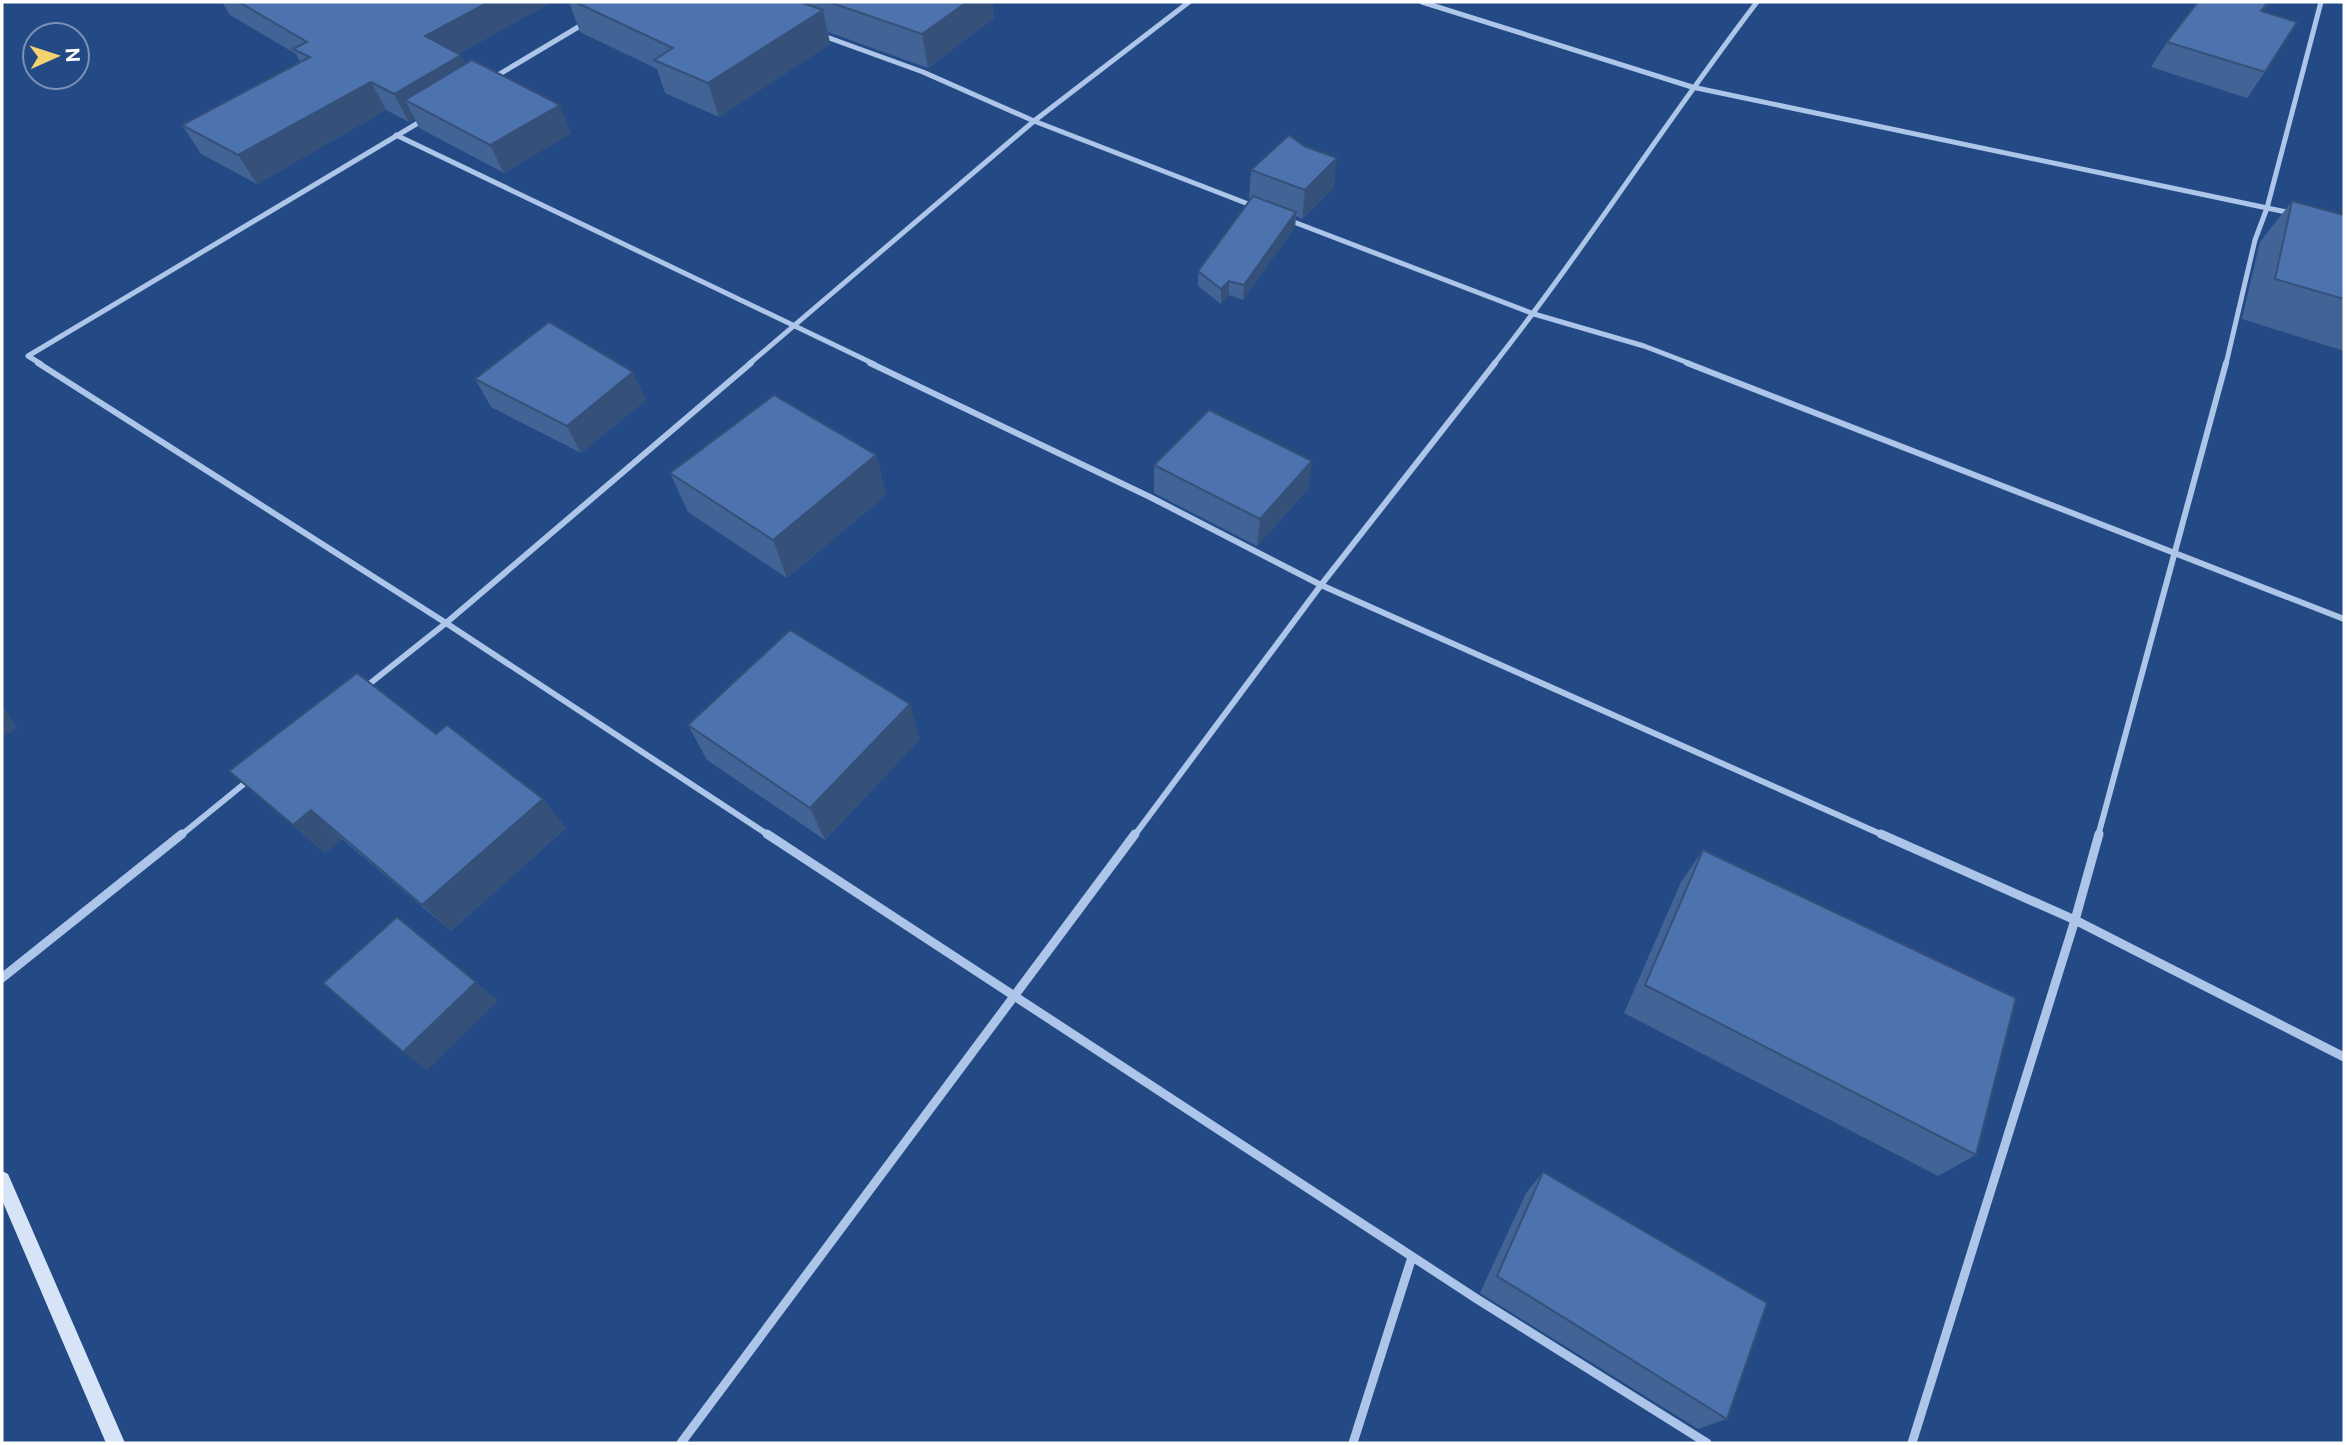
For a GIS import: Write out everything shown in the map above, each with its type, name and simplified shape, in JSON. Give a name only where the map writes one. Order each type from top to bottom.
[{"type":"street","points":[[359,692],[446,623],[1034,121],[1189,2]]},
{"type":"street","points":[[1422,2],[1692,87],[2293,213]]},
{"type":"street","points":[[681,1443],[1321,585],[1534,314],[1692,87],[1757,2]]},
{"type":"street","points":[[1912,1443],[2075,920],[2176,553],[2238,318],[2255,240],[2267,208],[2321,2]]},
{"type":"street","points":[[491,79],[596,16]]},
{"type":"street","points":[[810,30],[923,72],[1034,121],[1266,211]]},
{"type":"street","points":[[432,114],[28,356],[446,623],[1412,1257],[1707,1443]]},
{"type":"street","points":[[396,135],[1150,497],[1321,585],[2075,920],[2344,1057]]},
{"type":"street","points":[[1277,216],[1534,314],[1644,346],[2344,619]]},
{"type":"street","points":[[2,978],[262,770]]},
{"type":"street","points":[[2,1180],[116,1443]]},
{"type":"street","points":[[1353,1443],[1412,1257]]},
{"type":"building","points":[[239,2],[489,2],[425,36],[461,55],[394,94],[371,82],[238,155],[182,125],[310,57],[293,49],[307,42]]},
{"type":"building","points":[[575,2],[800,2],[823,10],[708,83],[654,60],[673,48]]},
{"type":"building","points":[[829,2],[967,2],[922,34]]},
{"type":"building","points":[[2198,2],[2268,2],[2261,11],[2297,22],[2265,72],[2167,42]]},
{"type":"building","points":[[472,60],[560,105],[490,145],[405,100]]},
{"type":"building","points":[[1289,135],[1304,146],[1337,158],[1305,190],[1251,170]]},
{"type":"building","points":[[1253,196],[1296,212],[1244,285],[1229,281],[1221,289],[1198,271]]},
{"type":"building","points":[[2292,201],[2344,215],[2344,299],[2275,279]]},
{"type":"building","points":[[549,322],[633,372],[567,426],[475,379]]},
{"type":"building","points":[[774,395],[876,455],[773,540],[670,473]]},
{"type":"building","points":[[1209,410],[1312,461],[1260,519],[1154,465]]},
{"type":"building","points":[[790,630],[910,704],[810,808],[688,725]]},
{"type":"building","points":[[357,673],[436,734],[447,725],[543,799],[422,905],[311,810],[293,825],[229,771]]},
{"type":"building","points":[[1703,850],[2016,998],[1976,1155],[1645,985]]},
{"type":"building","points":[[397,917],[476,982],[403,1052],[323,983]]},
{"type":"building","points":[[1543,1172],[1767,1303],[1727,1419],[1497,1276]]}]
